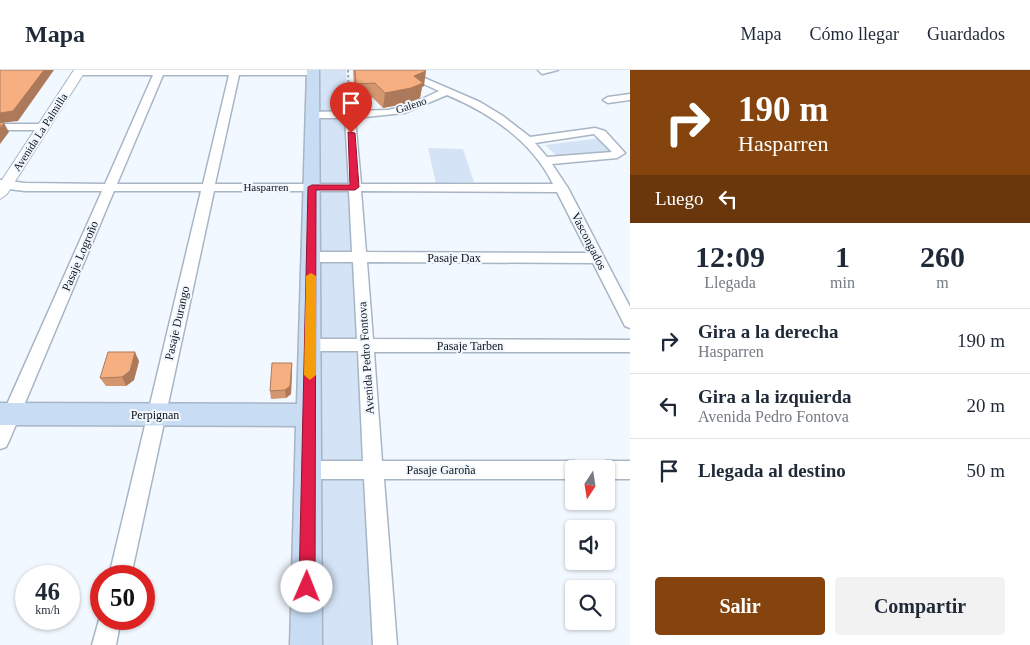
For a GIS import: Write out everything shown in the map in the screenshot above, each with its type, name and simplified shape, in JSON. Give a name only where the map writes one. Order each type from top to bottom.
[{"type":"main road","points":[[306,645],[313,71]]},
{"type":"main road","name":"Perpignan","points":[[6,414],[310,415]]},
{"type":"street","name":"Vascongados","points":[[398,70],[448,91],[494,114],[528,141],[545,161],[562,188],[630,322]]},
{"type":"street","points":[[542,71],[553,70]]},
{"type":"street","points":[[80,71],[313,71]]},
{"type":"street","name":"Avenida La Palmilla","points":[[2,188],[80,71]]},
{"type":"street","name":"Pasaje Logroño","points":[[0,442],[6,414],[110,187],[160,71]]},
{"type":"street","name":"Pasaje Durango","points":[[122,565],[234,71]]},
{"type":"street","name":"Galeno","points":[[313,115],[387,112],[412,107],[448,91]]},
{"type":"street","points":[[608,100],[630,97]]},
{"type":"street","name":"Avenida Pedro Fontova","points":[[350,115],[385,645]]},
{"type":"street","points":[[0,127],[44,127]]},
{"type":"street","points":[[528,141],[595,131],[601,133],[619,153],[617,155],[545,161]]},
{"type":"street","name":"Hasparren","points":[[2,188],[562,188]]},
{"type":"street","name":"Pasaje Dax","points":[[311,258],[597,258]]},
{"type":"street","name":"Pasaje Tarben","points":[[310,345],[630,346]]},
{"type":"street","name":"Pasaje Garoña","points":[[309,470],[565,470]]},
{"type":"street","points":[[615,470],[630,470]]},
{"type":"street","points":[[104,645],[107,630]]},
{"type":"path","points":[[348,70],[350,115]]},
{"type":"shaded area","points":[[320,70],[346,70],[381,645],[316,645]]},
{"type":"shaded area","points":[[600,138],[614,152],[557,156],[545,145]]},
{"type":"shaded area","points":[[428,148],[463,149],[474,182],[436,183]]},
{"type":"building","points":[[0,70],[44,70],[13,111],[0,113]]},
{"type":"building","points":[[355,70],[426,71],[414,76],[423,83],[411,88],[385,93],[375,83],[356,84]]},
{"type":"building","points":[[108,352],[135,352],[130,371],[122,377],[100,378]]},
{"type":"building","points":[[272,363],[292,363],[290,386],[285,390],[270,391]]},
{"type":"slow traffic","points":[[310,375],[311,276]]},
{"type":"route","points":[[307,587],[312,187],[355,187],[351,133]]}]
